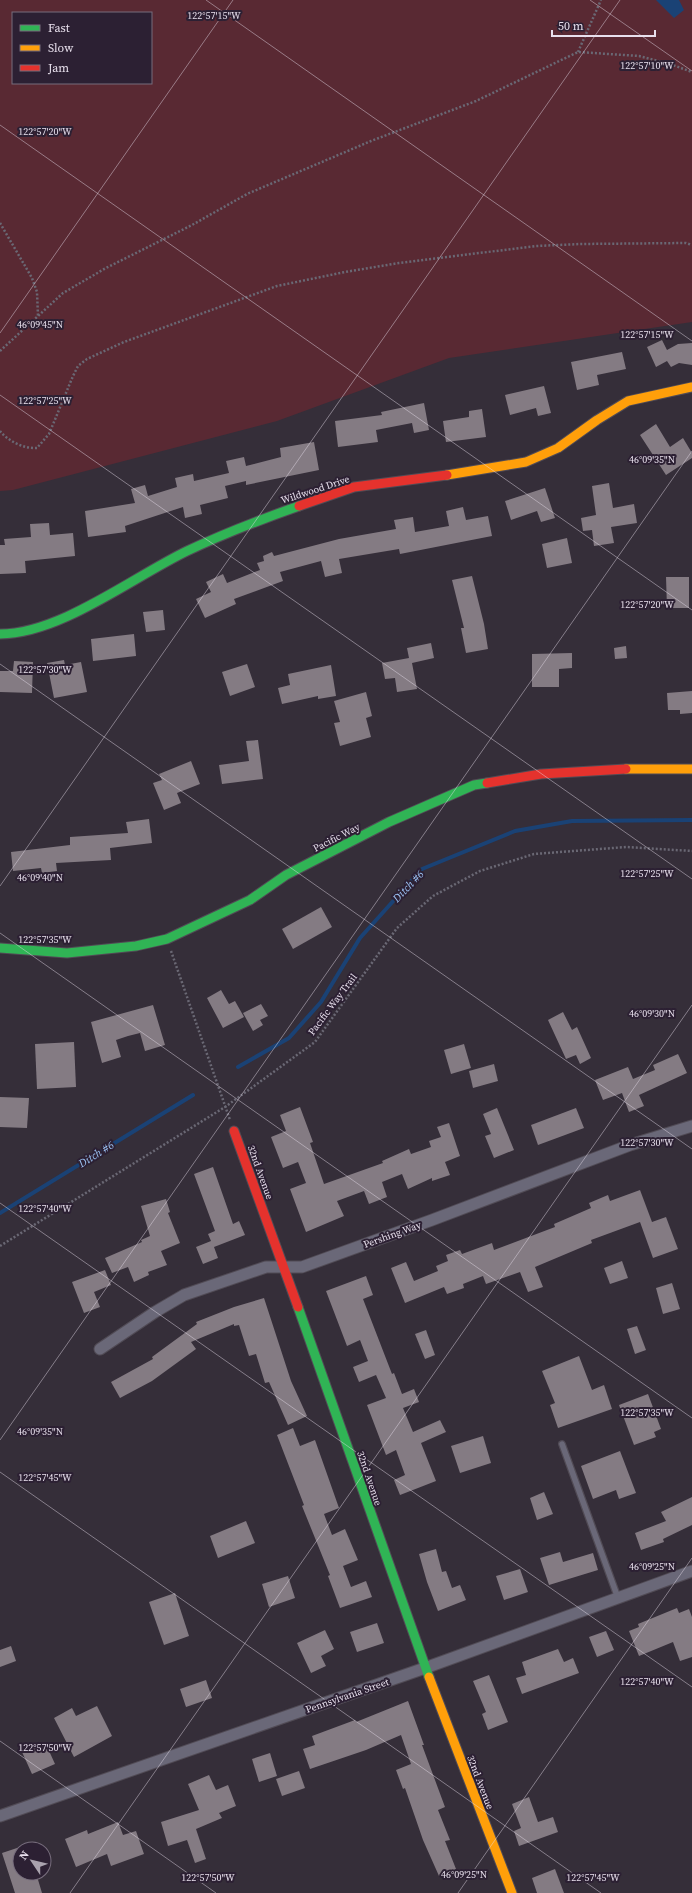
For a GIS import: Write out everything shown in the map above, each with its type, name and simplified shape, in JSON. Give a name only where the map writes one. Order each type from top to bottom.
[{"type":"street","name":"Wildwood Drive","points":[[0,634],[12,634],[39,628],[70,615],[187,551],[271,516],[354,487],[491,469],[526,462],[558,448],[597,420],[628,401],[692,387]]},
{"type":"street","name":"Pacific Way","points":[[0,948],[67,953],[136,946],[167,939],[250,900],[286,875],[389,822],[474,785],[542,774],[565,772],[676,768],[692,769]]},
{"type":"street","name":"Pershing Way","points":[[100,1348],[184,1295],[266,1267],[302,1267],[432,1220],[630,1145],[692,1126]]},
{"type":"street","name":"32nd Avenue","points":[[234,1131],[285,1268],[425,1668],[512,1893]]},
{"type":"street","name":"Pennsylvania Street","points":[[0,1816],[425,1668],[692,1571]]},
{"type":"lane","points":[[562,1444],[618,1598]]},
{"type":"path","points":[[578,52],[601,0]]},
{"type":"path","points":[[0,351],[63,293],[106,268],[192,225],[247,194],[371,141],[476,101],[578,52],[638,56],[670,64],[692,72]]},
{"type":"path","points":[[0,224],[32,278],[37,292],[38,316]]},
{"type":"path","points":[[0,431],[5,437],[17,443],[30,448],[37,448],[49,434],[78,366],[87,359],[124,342],[277,286],[399,263],[536,246],[581,244],[692,245]]},
{"type":"path","name":"Pacific Way Trail","points":[[0,1246],[225,1107],[314,1042],[397,928],[433,896],[480,871],[534,854],[626,847],[692,851]]},
{"type":"path","points":[[167,939],[210,1068],[234,1131]]},
{"type":"shaded area","points":[[0,0],[692,0],[692,322],[449,358],[277,421],[13,490],[0,491]]},
{"type":"water","points":[[656,0],[679,0],[684,10],[674,18]]},
{"type":"building","points":[[662,340],[667,350],[678,344],[692,343],[692,365],[679,363],[671,367],[667,361],[656,367],[647,347]]},
{"type":"building","points":[[622,352],[626,369],[597,375],[599,385],[577,390],[571,362]]},
{"type":"building","points":[[544,386],[551,413],[538,416],[536,408],[510,415],[505,395]]},
{"type":"building","points":[[424,403],[429,430],[414,433],[412,423],[376,430],[378,442],[338,447],[335,421],[382,415],[381,412]]},
{"type":"building","points":[[482,409],[486,437],[446,442],[443,421],[469,417],[469,411]]},
{"type":"building","points":[[656,424],[670,447],[683,438],[692,453],[692,458],[666,475],[640,435]]},
{"type":"building","points":[[314,442],[319,470],[246,485],[246,481],[225,486],[228,498],[200,505],[202,514],[185,518],[183,507],[125,526],[126,532],[88,537],[85,511],[135,503],[131,489],[145,485],[148,496],[177,487],[175,478],[193,474],[194,481],[229,473],[226,461],[244,457],[246,466],[281,457],[280,448]]},
{"type":"building","points":[[609,483],[613,508],[634,504],[637,523],[611,527],[614,543],[594,546],[592,530],[583,531],[581,518],[596,515],[592,486]]},
{"type":"building","points":[[545,488],[555,518],[541,522],[537,511],[511,520],[505,501]]},
{"type":"building","points":[[463,507],[466,520],[488,516],[492,536],[400,554],[399,549],[339,559],[342,573],[325,577],[321,561],[280,572],[283,581],[234,599],[236,604],[205,618],[196,599],[211,592],[206,582],[223,574],[227,583],[260,570],[257,563],[264,561],[263,556],[272,552],[274,556],[339,539],[396,529],[394,520],[413,517],[415,532],[449,526],[446,511]]},
{"type":"building","points":[[49,523],[50,535],[73,533],[75,556],[25,561],[26,573],[0,574],[0,545],[5,545],[4,539],[31,537],[30,524]]},
{"type":"building","points":[[567,538],[572,563],[547,568],[542,544]]},
{"type":"building","points":[[472,576],[484,624],[488,649],[466,653],[461,628],[464,628],[452,580]]},
{"type":"building","points":[[666,577],[689,577],[689,608],[667,608]]},
{"type":"building","points":[[163,610],[165,630],[146,632],[143,612]]},
{"type":"building","points":[[134,634],[136,656],[93,661],[91,639]]},
{"type":"building","points":[[431,643],[434,658],[412,663],[417,689],[397,692],[395,678],[385,679],[382,663],[409,658],[407,648]]},
{"type":"building","points":[[626,646],[627,658],[615,659],[614,648]]},
{"type":"building","points":[[572,653],[572,668],[559,669],[559,687],[532,687],[532,654]]},
{"type":"building","points":[[64,660],[65,665],[81,662],[87,692],[54,698],[47,663]]},
{"type":"building","points":[[14,661],[33,662],[32,693],[0,692],[0,671],[13,671]]},
{"type":"building","points":[[247,664],[255,687],[230,696],[222,672]]},
{"type":"building","points":[[331,665],[336,696],[318,699],[318,696],[282,704],[278,688],[290,685],[288,674]]},
{"type":"building","points":[[692,691],[692,713],[680,714],[680,710],[668,710],[667,693]]},
{"type":"building","points":[[366,692],[372,716],[366,718],[371,737],[340,746],[334,723],[340,722],[334,701]]},
{"type":"building","points":[[258,740],[263,779],[222,784],[219,765],[249,761],[246,741]]},
{"type":"building","points":[[191,761],[200,784],[177,793],[181,803],[164,810],[153,783],[162,780],[159,774]]},
{"type":"building","points":[[149,819],[152,843],[110,848],[111,860],[56,863],[57,871],[42,873],[41,868],[13,871],[11,852],[70,845],[70,837],[128,833],[126,822]]},
{"type":"building","points":[[321,907],[332,927],[293,949],[282,929]]},
{"type":"building","points":[[221,990],[229,1004],[235,1001],[244,1017],[223,1028],[207,998]]},
{"type":"building","points":[[261,1004],[268,1016],[260,1020],[263,1025],[253,1031],[243,1013]]},
{"type":"building","points":[[153,1005],[165,1045],[145,1051],[140,1033],[128,1036],[116,1040],[121,1057],[102,1063],[91,1022]]},
{"type":"building","points":[[563,1012],[572,1030],[577,1027],[591,1058],[580,1064],[576,1055],[566,1059],[548,1020]]},
{"type":"building","points":[[74,1042],[76,1087],[37,1089],[35,1044]]},
{"type":"building","points":[[464,1044],[471,1068],[451,1074],[444,1050]]},
{"type":"building","points":[[678,1054],[687,1073],[639,1095],[644,1106],[629,1112],[622,1093],[603,1100],[595,1080],[628,1067],[633,1079],[655,1070],[653,1065]]},
{"type":"building","points":[[494,1064],[498,1081],[473,1088],[469,1071]]},
{"type":"building","points":[[0,1097],[29,1098],[27,1128],[0,1127]]},
{"type":"building","points":[[300,1107],[313,1142],[310,1143],[324,1184],[383,1163],[382,1161],[409,1149],[411,1154],[431,1147],[429,1141],[441,1137],[437,1127],[449,1123],[460,1156],[445,1162],[450,1175],[432,1181],[432,1178],[408,1189],[402,1174],[382,1182],[387,1197],[369,1204],[364,1191],[337,1201],[344,1216],[306,1232],[290,1189],[306,1183],[298,1162],[283,1168],[271,1137],[286,1131],[280,1115]]},
{"type":"building","points":[[497,1108],[514,1150],[494,1158],[485,1136],[491,1134],[483,1114]]},
{"type":"building","points":[[576,1108],[584,1128],[538,1145],[531,1125]]},
{"type":"building","points":[[213,1167],[233,1224],[239,1221],[245,1235],[214,1247],[218,1258],[203,1264],[196,1247],[211,1241],[208,1234],[215,1231],[194,1174]]},
{"type":"building","points":[[640,1190],[652,1222],[666,1217],[678,1249],[653,1258],[640,1222],[591,1240],[592,1243],[535,1267],[543,1287],[528,1292],[520,1272],[486,1284],[483,1276],[463,1284],[464,1288],[447,1294],[444,1287],[405,1303],[391,1268],[406,1262],[414,1281],[438,1271],[436,1266],[448,1261],[446,1255],[460,1250],[462,1254],[492,1243],[494,1250],[555,1227],[554,1224],[591,1208],[589,1203],[608,1195],[610,1201]]},
{"type":"building","points":[[166,1199],[170,1212],[168,1213],[180,1243],[161,1251],[167,1265],[148,1272],[149,1275],[134,1282],[128,1267],[112,1273],[105,1258],[142,1242],[141,1240],[150,1236],[141,1206]]},
{"type":"building","points":[[622,1261],[628,1278],[610,1284],[604,1268]]},
{"type":"building","points":[[105,1270],[111,1285],[94,1292],[100,1307],[84,1313],[72,1282]]},
{"type":"building","points":[[366,1276],[373,1295],[363,1299],[392,1374],[394,1373],[402,1394],[414,1389],[419,1402],[403,1408],[413,1432],[440,1420],[446,1432],[421,1443],[436,1481],[400,1495],[394,1480],[405,1475],[396,1450],[386,1455],[367,1405],[386,1398],[376,1375],[359,1382],[353,1367],[368,1361],[360,1340],[347,1346],[326,1291]]},
{"type":"building","points":[[672,1283],[680,1309],[663,1314],[656,1288]]},
{"type":"building","points":[[264,1298],[291,1381],[307,1416],[288,1425],[269,1382],[265,1383],[256,1354],[249,1356],[239,1325],[234,1326],[234,1324],[191,1342],[196,1349],[152,1381],[120,1398],[111,1382],[153,1359],[152,1357],[197,1324],[196,1322],[234,1307]]},
{"type":"building","points":[[637,1326],[646,1350],[635,1354],[627,1329]]},
{"type":"building","points":[[426,1330],[435,1355],[425,1359],[415,1334]]},
{"type":"building","points":[[579,1356],[592,1390],[604,1385],[612,1409],[558,1428],[550,1405],[555,1403],[542,1371]]},
{"type":"building","points":[[648,1394],[661,1429],[654,1432],[656,1437],[634,1445],[619,1405]]},
{"type":"building","points":[[293,1428],[300,1446],[315,1440],[339,1508],[324,1514],[332,1535],[345,1529],[358,1560],[343,1566],[351,1587],[366,1581],[372,1597],[340,1608],[328,1576],[330,1575],[302,1506],[304,1505],[277,1435]]},
{"type":"building","points":[[483,1436],[491,1463],[460,1473],[451,1446]]},
{"type":"building","points":[[620,1451],[636,1493],[619,1499],[616,1490],[593,1499],[581,1466]]},
{"type":"building","points":[[544,1492],[553,1514],[537,1520],[530,1498]]},
{"type":"building","points":[[692,1497],[692,1525],[663,1539],[664,1542],[641,1550],[635,1533],[666,1521],[661,1512]]},
{"type":"building","points":[[246,1521],[255,1543],[218,1558],[210,1536]]},
{"type":"building","points":[[436,1549],[442,1572],[446,1571],[452,1588],[460,1585],[466,1600],[438,1611],[427,1582],[419,1554]]},
{"type":"building","points":[[560,1552],[563,1562],[593,1553],[598,1570],[549,1585],[540,1558]]},
{"type":"building","points":[[520,1569],[528,1592],[504,1600],[496,1576]]},
{"type":"building","points":[[288,1576],[295,1598],[269,1607],[262,1584]]},
{"type":"building","points":[[175,1593],[189,1636],[164,1645],[149,1602]]},
{"type":"building","points":[[677,1608],[679,1613],[689,1609],[692,1617],[692,1657],[680,1661],[673,1642],[639,1656],[629,1631],[639,1627],[638,1624]]},
{"type":"building","points":[[377,1623],[384,1643],[357,1652],[350,1632]]},
{"type":"building","points":[[325,1630],[334,1649],[321,1656],[326,1666],[311,1673],[297,1643]]},
{"type":"building","points":[[606,1631],[614,1650],[597,1657],[589,1637]]},
{"type":"building","points":[[11,1646],[16,1661],[0,1667],[0,1650]]},
{"type":"building","points":[[558,1649],[564,1662],[573,1658],[579,1673],[522,1694],[516,1678],[526,1675],[522,1662]]},
{"type":"building","points":[[489,1675],[508,1722],[488,1730],[482,1714],[486,1712],[473,1681]]},
{"type":"building","points":[[206,1680],[212,1698],[186,1707],[180,1689]]},
{"type":"building","points":[[408,1701],[424,1745],[422,1745],[445,1807],[438,1810],[450,1840],[445,1841],[456,1869],[439,1876],[423,1840],[405,1788],[403,1789],[396,1770],[411,1764],[401,1735],[366,1750],[310,1769],[303,1749],[315,1745],[312,1736],[355,1720],[356,1722]]},
{"type":"building","points":[[97,1706],[112,1736],[74,1757],[54,1718],[72,1708],[76,1716]]},
{"type":"building","points":[[45,1742],[55,1764],[32,1774],[22,1752]]},
{"type":"building","points":[[270,1753],[277,1776],[259,1782],[252,1759]]},
{"type":"building","points":[[299,1771],[305,1788],[282,1796],[276,1779]]},
{"type":"building","points":[[209,1775],[216,1790],[228,1785],[236,1806],[219,1813],[222,1818],[196,1829],[206,1859],[195,1863],[187,1840],[168,1846],[161,1822],[199,1810],[188,1784]]},
{"type":"building","points":[[529,1797],[538,1822],[553,1817],[558,1832],[519,1846],[514,1831],[521,1828],[512,1804]]},
{"type":"building","points":[[118,1822],[123,1835],[136,1831],[144,1854],[111,1866],[107,1854],[76,1867],[65,1839],[87,1830],[88,1834]]},
{"type":"building","points":[[12,1850],[12,1881],[38,1881],[42,1893],[15,1893],[2,1853]]},
{"type":"building","points":[[555,1869],[564,1893],[537,1893],[532,1878]]},
{"type":"waterway","name":"Ditch #6","points":[[238,1067],[289,1038],[321,1002],[360,938],[422,869],[515,831],[572,821],[692,820]]},
{"type":"waterway","name":"Ditch #6","points":[[0,1213],[193,1095]]},
{"type":"traffic: fast","points":[[0,634],[23,632],[47,625],[71,615],[187,551],[243,527],[299,506]]},
{"type":"traffic: fast","points":[[0,948],[67,953],[136,946],[167,939],[250,900],[286,875],[389,822],[474,785],[487,783]]},
{"type":"traffic: fast","points":[[298,1307],[429,1677]]},
{"type":"traffic: slow","points":[[447,475],[526,462],[558,448],[597,420],[628,401],[692,387]]},
{"type":"traffic: slow","points":[[626,769],[692,769]]},
{"type":"traffic: slow","points":[[429,1677],[512,1893]]},
{"type":"traffic: jam","points":[[299,506],[354,487],[447,475]]},
{"type":"traffic: jam","points":[[487,783],[541,774],[626,769]]},
{"type":"traffic: jam","points":[[234,1131],[298,1307]]}]
